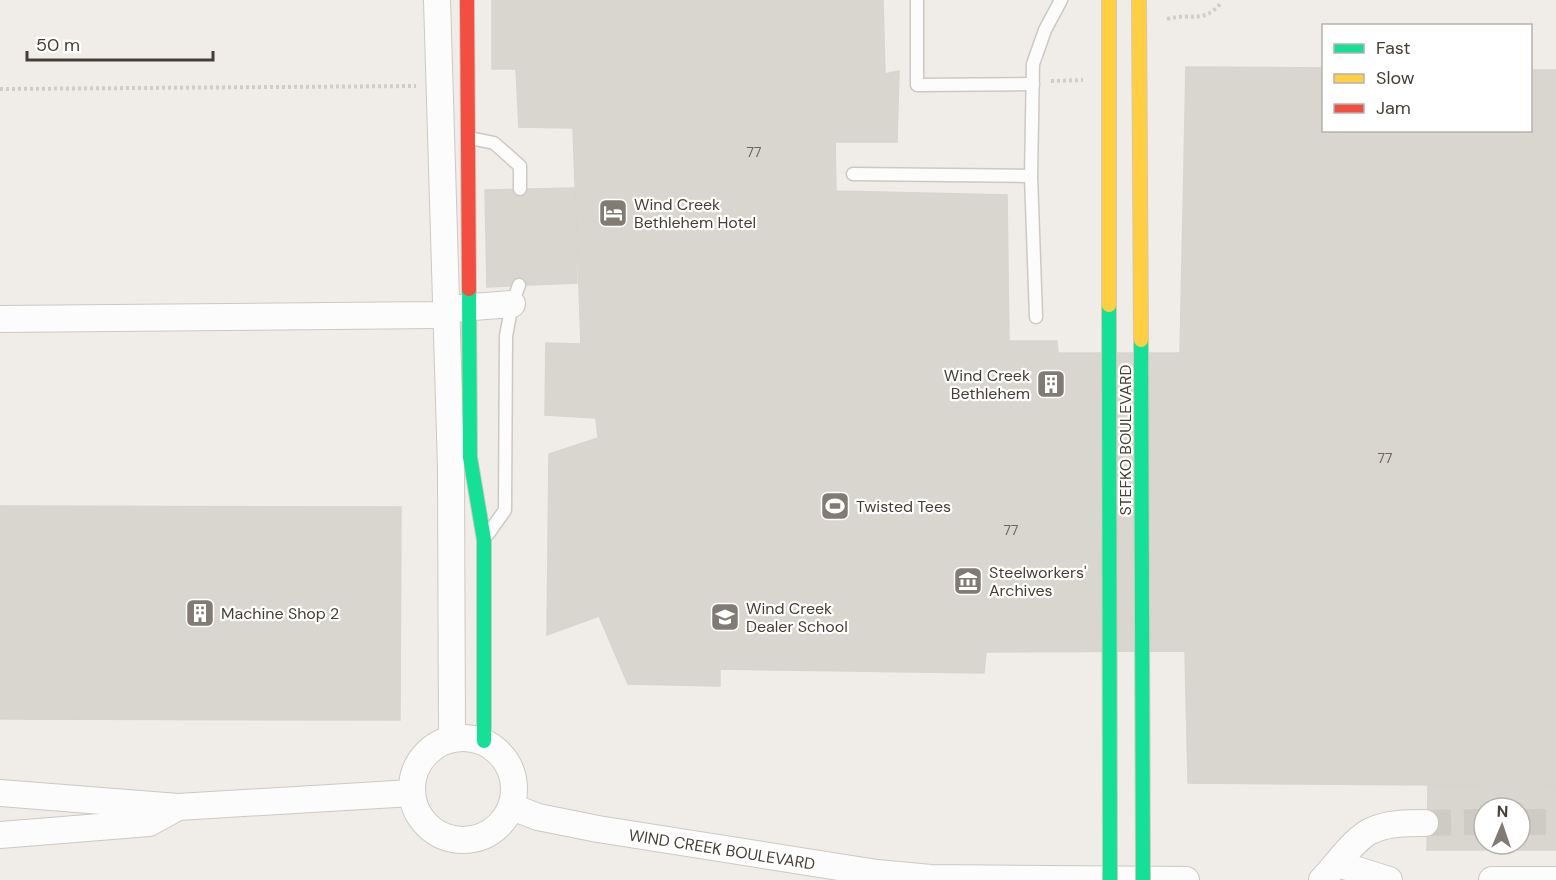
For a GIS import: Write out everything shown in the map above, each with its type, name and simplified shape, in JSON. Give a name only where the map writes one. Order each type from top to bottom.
[{"type":"main road","points":[[455,138],[467,0]]},
{"type":"main road","name":"STEFKO BOULEVARD","points":[[1109,0],[1110,880]]},
{"type":"main road","name":"STEFKO BOULEVARD","points":[[1139,0],[1143,880]]},
{"type":"main road","points":[[458,310],[470,457],[484,540],[484,741]]},
{"type":"street","points":[[437,0],[455,138],[458,310],[451,468],[452,739]]},
{"type":"street","points":[[0,319],[438,315],[516,295]]},
{"type":"street","points":[[468,738],[484,741],[497,750],[507,762],[513,776],[515,792],[512,807],[493,831],[479,837],[464,840],[449,838],[435,832],[416,808],[412,793],[413,778],[422,759],[438,744],[452,739],[468,738]]},
{"type":"street","points":[[0,793],[178,807],[412,793]]},
{"type":"street","points":[[0,835],[149,823],[178,807]]},
{"type":"street","name":"WIND CREEK BOULEVARD","points":[[512,807],[538,817],[598,829],[877,873],[931,878],[1186,880]]},
{"type":"street","points":[[1330,872],[1371,830],[1401,823],[1425,823]]},
{"type":"street","points":[[1330,872],[1389,880]]},
{"type":"street","points":[[1492,880],[1556,880]]},
{"type":"lane","points":[[917,0],[917,85],[1033,84]]},
{"type":"lane","points":[[1036,317],[1030,176],[1033,64],[1045,30],[1061,0]]},
{"type":"lane","points":[[455,138],[494,143],[520,166],[520,189]]},
{"type":"lane","points":[[854,174],[1030,176]]},
{"type":"lane","points":[[484,540],[505,510],[506,336],[516,295]]},
{"type":"path","points":[[1161,22],[1170,18],[1205,16],[1213,12],[1221,3]]},
{"type":"path","points":[[0,90],[419,86]]},
{"type":"building","name":"Wind Creek Bethlehem","points":[[492,0],[883,0],[885,74],[899,71],[897,142],[835,142],[836,191],[1007,195],[1009,341],[1057,341],[1058,353],[1180,353],[1186,67],[1322,68],[1322,132],[1532,132],[1532,70],[1556,70],[1556,786],[1188,783],[1185,651],[986,652],[984,673],[720,669],[720,686],[628,684],[599,616],[547,635],[549,454],[598,438],[596,418],[545,415],[546,343],[581,344],[573,128],[519,127],[516,69],[492,69]]},
{"type":"building","points":[[575,188],[577,283],[487,287],[485,190]]},
{"type":"building","name":"Machine Shop 2","points":[[0,506],[401,507],[400,720],[0,719]]},
{"type":"building","points":[[1428,785],[1556,786],[1556,850],[1532,850],[1532,796],[1472,796],[1472,850],[1427,850]]},
{"type":"tunnel","points":[[1425,823],[1472,822]]},
{"type":"tunnel","points":[[1532,822],[1556,822]]},
{"type":"traffic: fast","points":[[469,289],[470,457],[484,540],[484,741]]},
{"type":"traffic: fast","points":[[1109,305],[1110,880]]},
{"type":"traffic: fast","points":[[1141,340],[1143,880]]},
{"type":"traffic: jam","points":[[467,0],[469,289]]},
{"type":"traffic: slow","points":[[1109,0],[1109,305]]},
{"type":"traffic: slow","points":[[1139,0],[1141,340]]},
{"type":"place","name":"Wind Creek Bethlehem Hotel","points":[[613,213]]},
{"type":"place","name":"Wind Creek Bethlehem","points":[[1051,384]]},
{"type":"place","name":"Twisted Tees","points":[[835,506]]},
{"type":"place","name":"Steelworkers' Archives","points":[[968,581]]},
{"type":"place","name":"Machine Shop 2","points":[[200,613]]},
{"type":"place","name":"Wind Creek Dealer School","points":[[725,617]]}]
